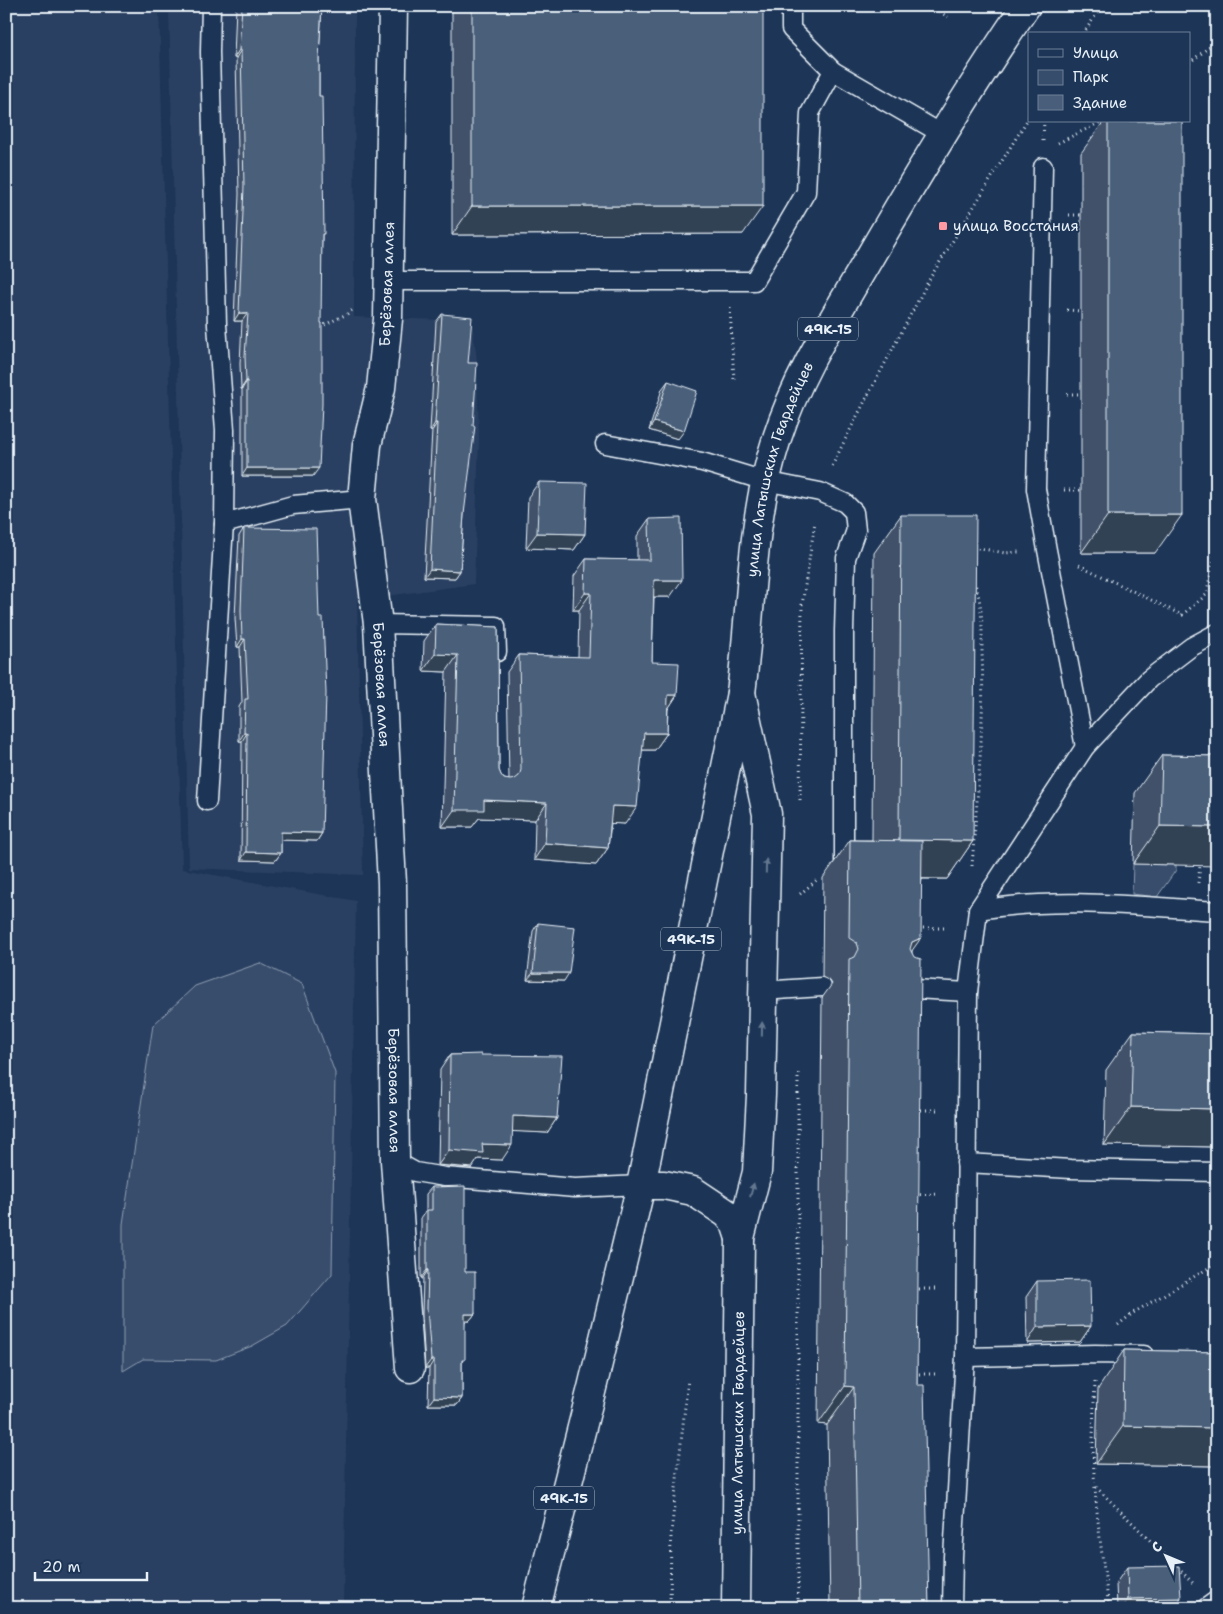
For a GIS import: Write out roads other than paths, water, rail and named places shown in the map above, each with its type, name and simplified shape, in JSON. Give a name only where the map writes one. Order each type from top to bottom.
[{"type":"main road","name":"Берёзовая аллея","points":[[393,6],[389,281],[382,388],[367,446],[362,500],[378,624],[392,884],[395,1160],[410,1368]]},
{"type":"main road","name":"улица Латышских Гвардейцев","points":[[736,1608],[738,1285],[740,1238],[757,1172],[767,814],[742,693],[748,643],[751,572],[758,517],[765,481],[777,437],[797,387],[830,324],[942,134],[1026,6]]},
{"type":"main road","name":"49К-15","points":[[536,1608],[641,1185],[742,693]]},
{"type":"main road","points":[[641,1185],[664,1185],[693,1191],[726,1213],[735,1223],[740,1238]]},
{"type":"lane","points":[[207,801],[224,524],[225,430],[217,316],[210,52],[211,6]]},
{"type":"lane","points":[[791,6],[791,29],[833,71],[942,134]]},
{"type":"lane","points":[[389,281],[754,281],[806,192],[810,113],[833,71]]},
{"type":"lane","points":[[1044,167],[1036,489],[1085,747]]},
{"type":"lane","points":[[605,444],[702,462],[765,481],[820,492],[845,503],[854,512],[856,530],[846,558],[844,631],[844,868]]},
{"type":"lane","points":[[224,524],[293,506],[362,500]]},
{"type":"lane","points":[[378,624],[496,626],[497,664]]},
{"type":"lane","points":[[952,1608],[964,1366],[968,992],[978,910],[1085,747],[1149,678],[1191,646],[1217,633]]},
{"type":"lane","points":[[978,910],[1012,904],[1083,902],[1217,911]]},
{"type":"lane","points":[[762,991],[822,988]]},
{"type":"lane","points":[[894,988],[968,992]]},
{"type":"lane","points":[[395,1160],[415,1172],[445,1177],[575,1188],[641,1185]]},
{"type":"lane","points":[[966,1162],[1071,1169],[1217,1172]]},
{"type":"lane","points":[[964,1366],[1077,1355],[1163,1355]]},
{"type":"place","name":"улица Восстания","points":[[943,226]]}]
